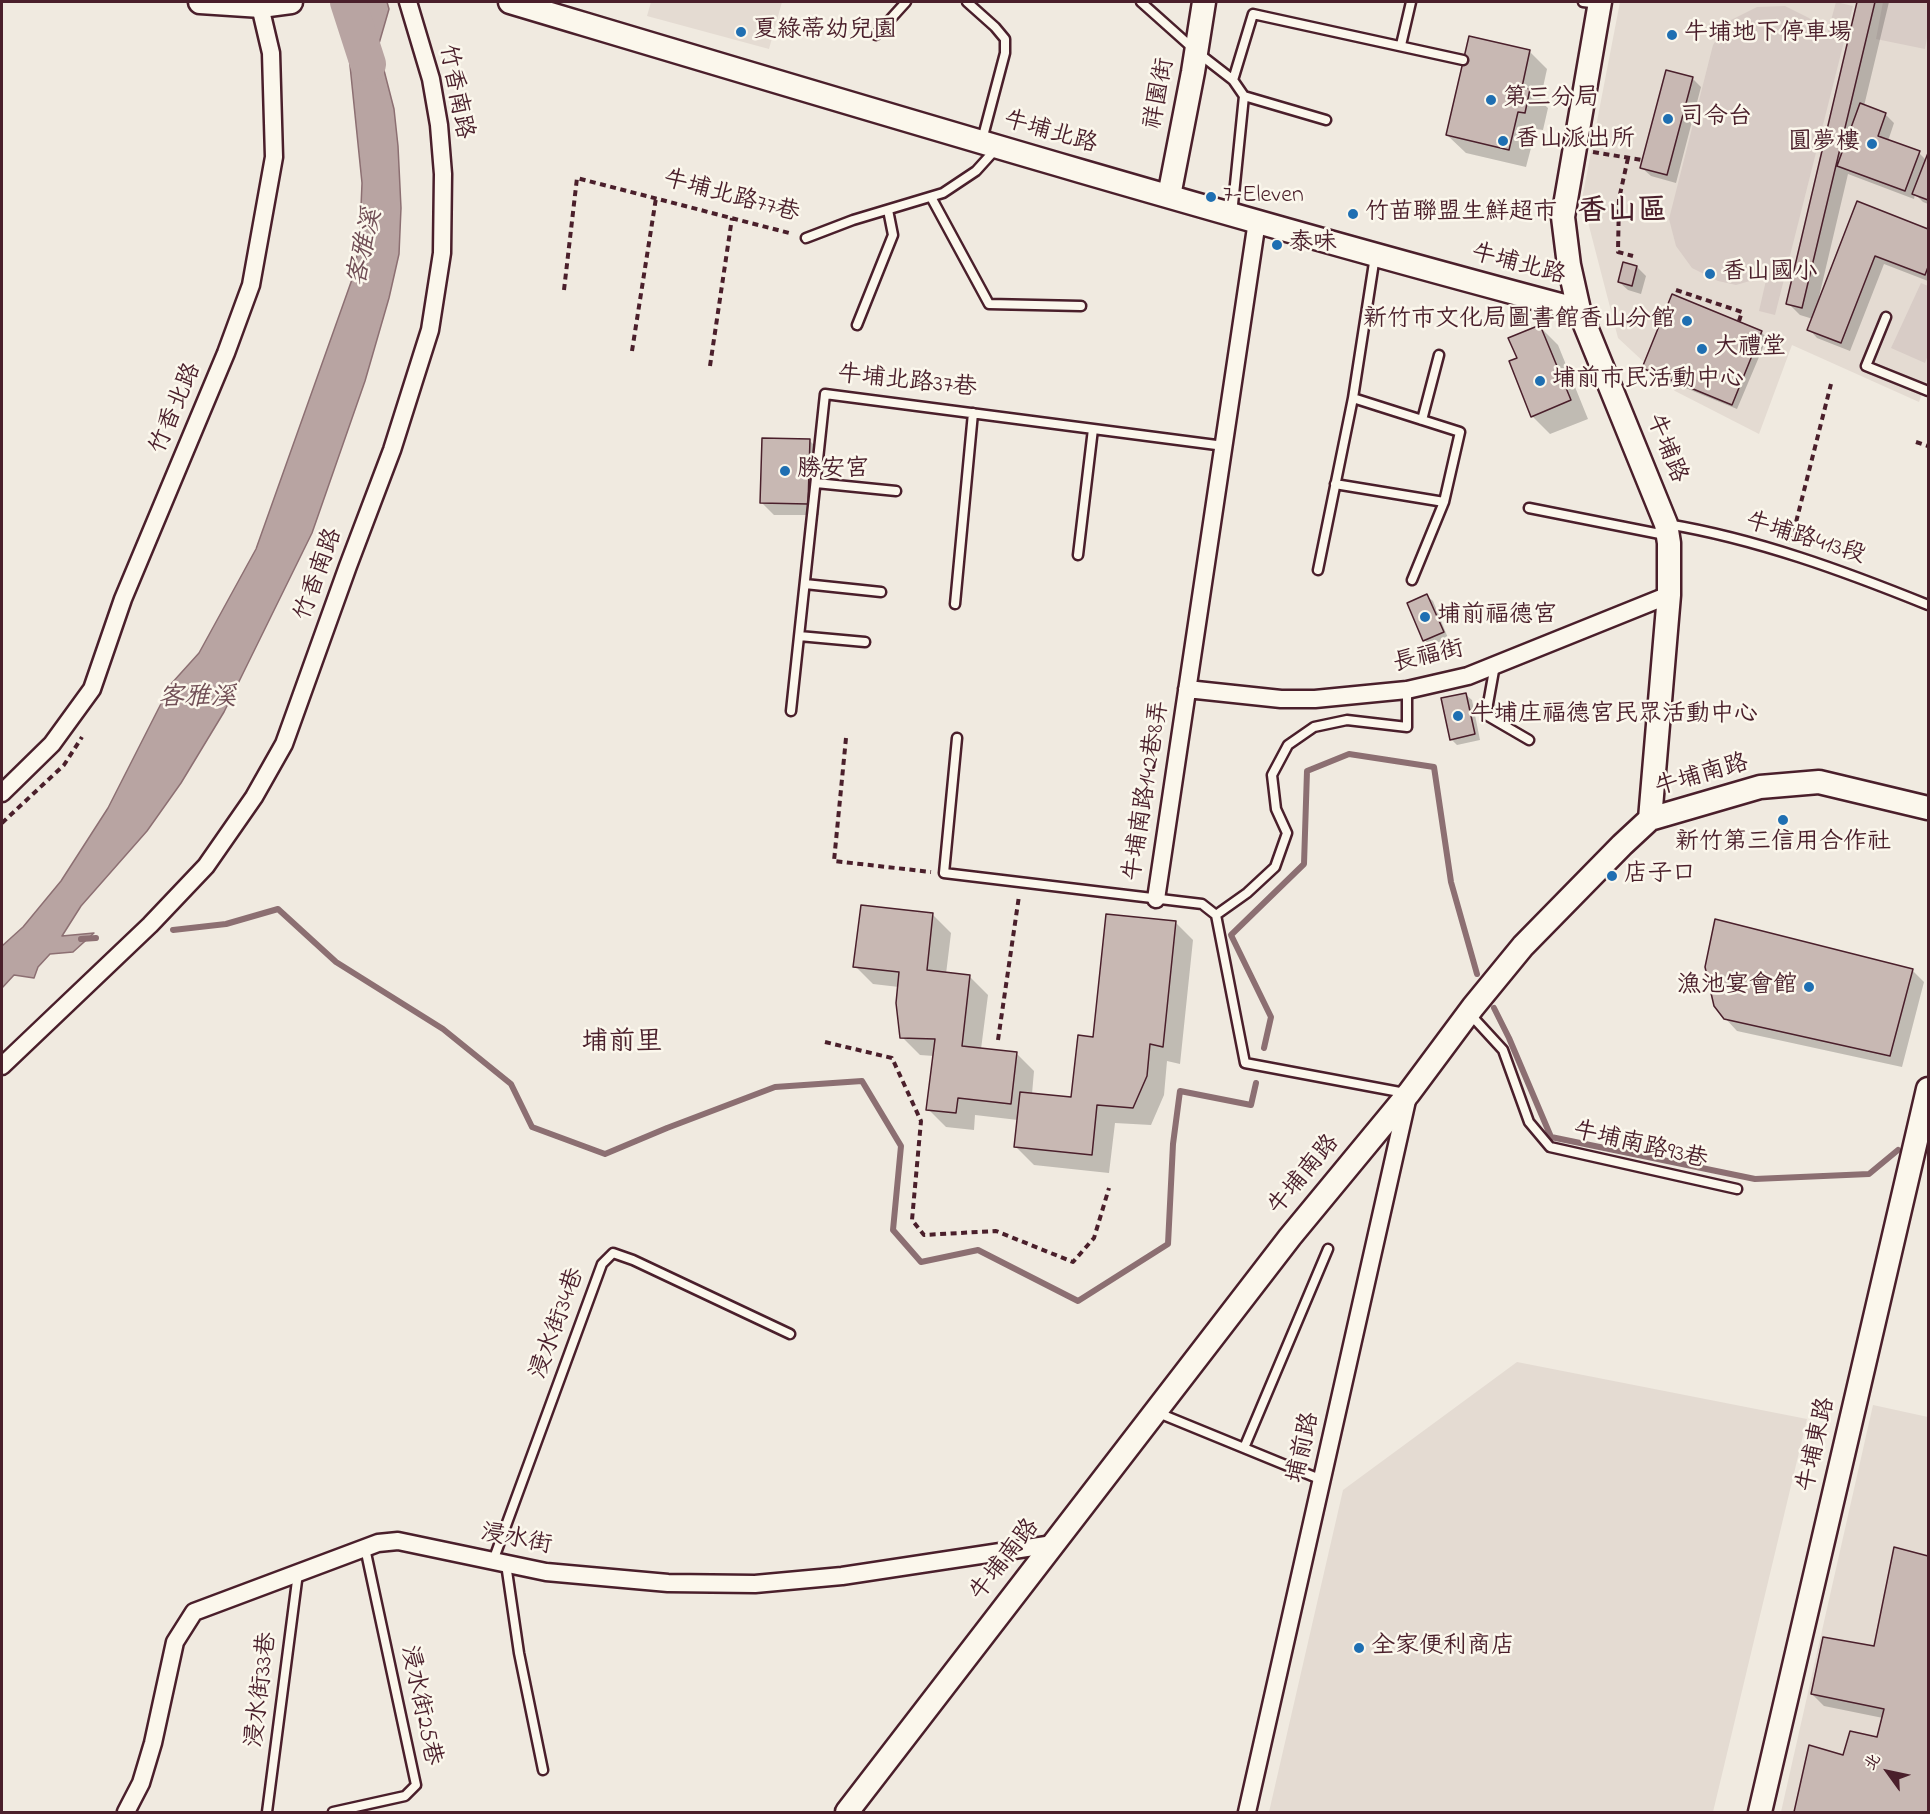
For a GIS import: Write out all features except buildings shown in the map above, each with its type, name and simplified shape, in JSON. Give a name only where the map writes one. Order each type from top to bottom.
[{"type":"street","points":[[200,2],[291,2]]},
{"type":"street","name":"竹香南路","points":[[2,1066],[150,925],[206,866],[254,797],[284,744],[348,566],[393,450],[430,330],[442,253],[443,174],[439,125],[431,79],[408,2]]},
{"type":"street","name":"牛埔北路","points":[[510,2],[989,145],[1375,256],[1579,310]]},
{"type":"street","name":"祥園街","points":[[1169,196],[1197,52],[1204,2]]},
{"type":"street","name":"牛埔路","points":[[1594,2],[1575,148],[1563,217],[1569,265],[1579,310],[1667,530],[1669,595],[1650,819]]},
{"type":"street","name":"竹香北路","points":[[2,793],[52,744],[92,689],[123,599],[226,353],[251,285],[274,156],[271,53],[259,3]]},
{"type":"street","points":[[1187,689],[1257,221]]},
{"type":"street","name":"長福街","points":[[1187,689],[1281,699],[1407,690],[1468,676],[1669,595]]},
{"type":"street","name":"牛埔南路142巷8弄","points":[[1156,900],[1187,689]]},
{"type":"street","name":"牛埔南路","points":[[847,1812],[1290,1237],[1409,1093],[1468,1012],[1523,946],[1650,819],[1760,787],[1819,782],[1929,808]]},
{"type":"street","name":"牛埔東路","points":[[1760,1812],[1929,1089]]},
{"type":"street","name":"埔前路","points":[[1247,1812],[1409,1093]]},
{"type":"street","name":"浸水街","points":[[126,1812],[141,1783],[153,1743],[175,1642],[194,1612],[378,1543],[398,1541],[546,1572],[668,1583],[755,1584],[842,1576],[1053,1544]]},
{"type":"lane","points":[[876,35],[906,2]]},
{"type":"lane","points":[[967,2],[1005,39],[1005,52],[989,145]]},
{"type":"lane","points":[[1141,2],[1197,52],[1233,80],[1244,96],[1326,120]]},
{"type":"lane","points":[[1401,45],[1411,2]]},
{"type":"lane","points":[[1233,80],[1253,14],[1463,60]]},
{"type":"lane","points":[[1232,214],[1244,96]]},
{"type":"lane","name":"牛埔北路77巷","points":[[806,238],[943,193],[976,171],[989,145]]},
{"type":"lane","points":[[932,197],[989,304],[1081,306]]},
{"type":"lane","points":[[857,325],[893,235],[888,210]]},
{"type":"lane","points":[[1318,570],[1353,398],[1375,256]]},
{"type":"lane","points":[[1886,317],[1866,366],[1929,391]]},
{"type":"lane","points":[[1422,420],[1439,355]]},
{"type":"lane","name":"牛埔北路37巷","points":[[791,711],[825,394],[1224,446]]},
{"type":"lane","points":[[1353,398],[1460,432],[1444,502],[1412,580]]},
{"type":"lane","points":[[955,604],[973,413]]},
{"type":"lane","points":[[1078,555],[1093,429]]},
{"type":"lane","points":[[816,483],[896,491]]},
{"type":"lane","points":[[1335,484],[1444,502]]},
{"type":"lane","name":"牛埔路413段","points":[[1529,508],[1667,530],[1712,531],[1857,576],[1929,605]]},
{"type":"lane","points":[[805,584],[881,592]]},
{"type":"lane","points":[[799,636],[865,642]]},
{"type":"lane","points":[[1495,665],[1486,715],[1529,740]]},
{"type":"lane","points":[[1216,915],[1248,893],[1275,867],[1287,833],[1276,808],[1272,775],[1288,745],[1314,727],[1347,720],[1407,727],[1407,690]]},
{"type":"lane","points":[[957,738],[944,873],[1202,904],[1216,915],[1245,1063],[1409,1093]]},
{"type":"lane","name":"牛埔南路93巷","points":[[1468,1012],[1503,1050],[1529,1122],[1550,1147],[1737,1189]]},
{"type":"lane","points":[[1245,1448],[1328,1249]]},
{"type":"lane","name":"浸水街34巷","points":[[500,1562],[602,1264],[614,1253],[790,1334]]},
{"type":"lane","points":[[1156,1413],[1322,1480]]},
{"type":"lane","name":"浸水街25巷","points":[[333,1812],[405,1796],[416,1785],[365,1548]]},
{"type":"lane","points":[[500,1562],[543,1770]]},
{"type":"lane","name":"浸水街33巷","points":[[267,1812],[297,1573]]},
{"type":"path","points":[[1575,148],[1642,160]]},
{"type":"path","points":[[1628,158],[1619,199],[1618,252],[1633,256]]},
{"type":"path","name":"牛埔北路77巷","points":[[564,290],[577,178],[806,238]]},
{"type":"path","points":[[632,351],[656,198]]},
{"type":"path","points":[[710,366],[732,218]]},
{"type":"path","points":[[1676,290],[1742,312],[1739,321]]},
{"type":"path","points":[[1588,331],[1665,312]]},
{"type":"path","points":[[1788,555],[1831,384]]},
{"type":"path","points":[[1917,442],[1929,446]]},
{"type":"path","points":[[846,738],[834,861],[944,873]]},
{"type":"path","points":[[998,1040],[1021,883]]},
{"type":"path","points":[[825,1042],[892,1058],[921,1121],[912,1220],[924,1235],[996,1231],[1073,1262],[1094,1238],[1108,1188]]},
{"type":"shaded area","name":"夏綠蒂幼兒園","points":[[651,2],[782,2],[769,49],[647,16]]},
{"type":"shaded area","name":"香山國小","points":[[1620,2],[1928,2],[1928,378],[1919,402],[1792,345],[1759,434],[1675,391],[1618,338],[1582,199]]},
{"type":"shaded area","points":[[1836,2],[1853,6],[1775,315],[1759,311],[1767,276],[1736,285],[1718,281],[1692,268],[1676,246],[1669,219],[1713,45],[1729,21],[1757,7],[1785,6],[1809,18],[1827,35]]},
{"type":"shaded area","points":[[1883,2],[1928,2],[1928,32],[1925,49],[1876,39]]},
{"type":"shaded area","points":[[1921,283],[1928,286],[1928,355],[1925,363],[1891,348]]},
{"type":"shaded area","points":[[1517,1362],[1807,1419],[1713,1812],[1269,1812],[1343,1490]]},
{"type":"shaded area","points":[[1873,1405],[1928,1417],[1928,1812],[1781,1812]]},
{"type":"water","name":"客雅溪","points":[[349,2],[387,2],[389,9],[378,47],[394,109],[398,146],[401,208],[399,254],[365,381],[312,533],[224,712],[181,783],[147,831],[81,906],[62,936],[94,933],[73,952],[50,954],[38,967],[34,978],[14,975],[2,988],[2,946],[23,927],[61,881],[108,808],[171,684],[199,653],[256,549],[355,271],[360,231],[362,183],[347,36],[355,12]]},
{"type":"waterway","name":"客雅溪","points":[[348,2],[368,64]]},
{"type":"waterway","points":[[1264,1048],[1271,1017],[1231,935],[1304,864],[1307,771],[1349,754],[1434,767],[1451,882],[1477,974]]},
{"type":"waterway","points":[[173,930],[226,924],[278,909],[336,962],[443,1029],[511,1084],[532,1127],[605,1154],[775,1087],[862,1081],[901,1146],[893,1230],[921,1262],[978,1250],[1078,1301],[1168,1244],[1173,1144],[1180,1091],[1251,1105],[1256,1083]]},
{"type":"waterway","points":[[81,939],[96,938]]},
{"type":"waterway","points":[[1494,1008],[1551,1137],[1755,1179],[1869,1174],[1898,1150]]},
{"type":"place","name":"夏綠蒂幼兒園","points":[[741,32]]},
{"type":"place","name":"牛埔地下停車場","points":[[1672,35]]},
{"type":"place","name":"第三分局","points":[[1491,100]]},
{"type":"place","name":"司令台","points":[[1668,119]]},
{"type":"place","name":"香山派出所","points":[[1503,141]]},
{"type":"place","name":"圓夢樓","points":[[1872,144]]},
{"type":"place","name":"7-Eleven","points":[[1211,197]]},
{"type":"place","name":"竹苗聯盟生鮮超市","points":[[1353,214]]},
{"type":"place","name":"泰味","points":[[1277,245]]},
{"type":"place","name":"香山國小","points":[[1710,274]]},
{"type":"place","name":"新竹市文化局圖書館香山分館","points":[[1687,321]]},
{"type":"place","name":"大禮堂","points":[[1702,349]]},
{"type":"place","name":"埔前市民活動中心","points":[[1540,381]]},
{"type":"place","name":"勝安宮","points":[[785,471]]},
{"type":"place","name":"埔前福德宮","points":[[1425,617]]},
{"type":"place","name":"牛埔庄福德宮民眾活動中心","points":[[1458,716]]},
{"type":"place","name":"新竹第三信用合作社","points":[[1783,820]]},
{"type":"place","name":"店子口","points":[[1612,876]]},
{"type":"place","name":"漁池宴會館","points":[[1809,987]]},
{"type":"place","name":"全家便利商店","points":[[1359,1648]]},
{"type":"district","name":"香山區","points":[[1622,214]]},
{"type":"district","name":"埔前里","points":[[622,1045]]}]
